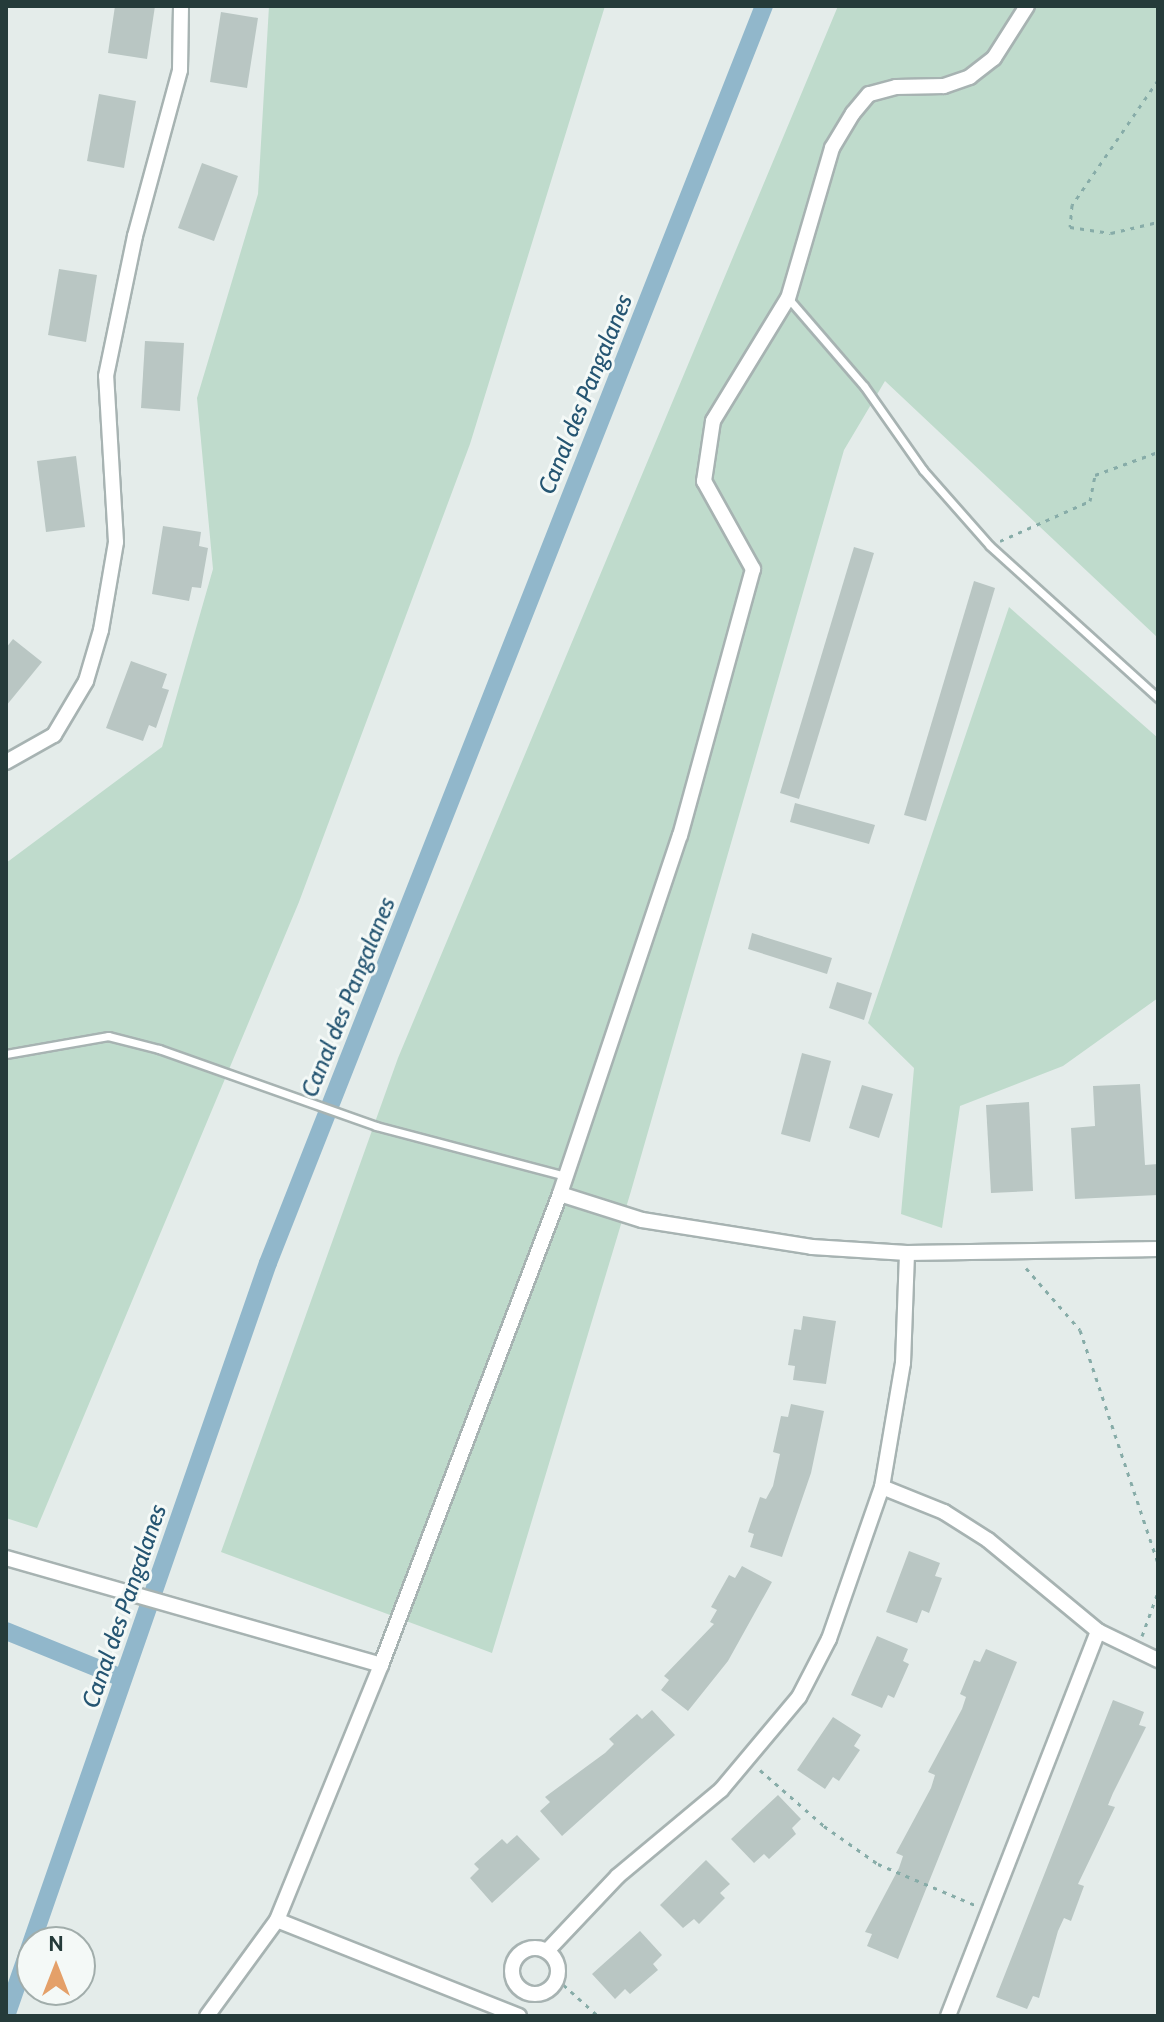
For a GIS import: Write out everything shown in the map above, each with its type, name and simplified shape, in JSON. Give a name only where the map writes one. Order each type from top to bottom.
[{"type":"street","points":[[6,762],[54,735],[86,681],[101,630],[116,542],[106,376],[180,70],[181,6]]},
{"type":"street","points":[[207,2016],[277,1920],[381,1665],[560,1194],[680,835],[753,569],[704,481],[713,421],[788,298],[832,148],[853,113],[869,94],[896,87],[944,86],[970,77],[994,58],[1027,6]]},
{"type":"street","points":[[560,1194],[642,1220],[731,1236],[907,1253],[1158,1249]]},
{"type":"street","points":[[547,1951],[618,1876],[721,1790],[799,1697],[829,1639],[882,1487],[903,1363],[907,1253]]},
{"type":"street","points":[[882,1487],[944,1512],[988,1540],[1098,1631],[1158,1660]]},
{"type":"street","points":[[6,1558],[381,1665]]},
{"type":"street","points":[[948,2016],[1098,1631]]},
{"type":"street","points":[[277,1920],[519,2016]]},
{"type":"street","points":[[533,1948],[547,1951],[556,1963],[556,1978],[541,1993],[526,1992],[514,1982],[512,1967],[519,1954],[533,1948]]},
{"type":"lane","points":[[788,298],[864,386],[923,470],[990,546],[1158,698]]},
{"type":"lane","points":[[6,1054],[108,1036],[159,1049],[266,1091],[376,1126],[565,1176]]},
{"type":"path","points":[[1158,80],[1072,205],[1070,227],[1111,233],[1158,222]]},
{"type":"path","points":[[990,546],[1090,501],[1095,475],[1158,452]]},
{"type":"path","points":[[1010,1253],[1080,1330],[1158,1563]]},
{"type":"path","points":[[1135,1650],[1158,1592]]},
{"type":"path","points":[[748,1759],[824,1826],[878,1864],[989,1911]]},
{"type":"path","points":[[556,1978],[598,2016]]},
{"type":"green space","points":[[269,6],[605,6],[470,444],[299,902],[37,1528],[6,1518],[6,863],[162,747],[213,569],[197,398],[258,194]]},
{"type":"green space","points":[[838,6],[1158,6],[1158,638],[885,381],[844,450],[631,1191],[492,1653],[221,1552],[398,1058]]},
{"type":"green space","points":[[1009,607],[1158,738],[1158,998],[1063,1066],[960,1106],[942,1228],[901,1214],[914,1068],[868,1023]]},
{"type":"building","points":[[115,6],[155,6],[147,59],[108,53]]},
{"type":"building","points":[[221,12],[258,18],[247,88],[210,82]]},
{"type":"building","points":[[99,94],[136,101],[124,168],[87,161]]},
{"type":"building","points":[[202,163],[238,176],[214,241],[178,228]]},
{"type":"building","points":[[59,269],[97,275],[86,342],[48,335]]},
{"type":"building","points":[[145,341],[184,343],[180,411],[141,408]]},
{"type":"building","points":[[76,456],[85,527],[46,532],[37,461]]},
{"type":"building","points":[[163,526],[201,532],[199,546],[208,548],[201,588],[192,587],[189,601],[152,594]]},
{"type":"building","points":[[854,547],[874,553],[799,799],[780,793]]},
{"type":"building","points":[[974,581],[995,588],[926,821],[904,815]]},
{"type":"building","points":[[13,639],[42,662],[6,706],[6,648]]},
{"type":"building","points":[[131,661],[167,674],[162,688],[169,690],[156,728],[149,725],[143,741],[106,728]]},
{"type":"building","points":[[795,803],[875,825],[869,844],[790,822]]},
{"type":"building","points":[[752,933],[832,958],[827,974],[748,949]]},
{"type":"building","points":[[837,982],[872,993],[864,1020],[829,1008]]},
{"type":"building","points":[[802,1053],[831,1061],[810,1142],[781,1134]]},
{"type":"building","points":[[1140,1084],[1145,1165],[1158,1164],[1158,1195],[1075,1199],[1071,1128],[1095,1126],[1093,1086]]},
{"type":"building","points":[[862,1085],[893,1094],[879,1138],[849,1128]]},
{"type":"building","points":[[1029,1102],[1033,1191],[991,1193],[986,1105]]},
{"type":"building","points":[[803,1316],[836,1321],[826,1384],[793,1380],[795,1366],[788,1365],[794,1329],[801,1330]]},
{"type":"building","points":[[791,1404],[824,1411],[811,1473],[782,1557],[750,1547],[754,1534],[748,1532],[760,1497],[766,1499],[773,1486],[780,1454],[773,1452],[781,1416],[788,1417]]},
{"type":"building","points":[[909,1551],[940,1563],[935,1576],[942,1578],[929,1613],[922,1610],[917,1623],[886,1612]]},
{"type":"building","points":[[742,1566],[772,1582],[728,1661],[688,1711],[661,1690],[669,1680],[664,1676],[714,1624],[710,1622],[717,1610],[711,1607],[729,1575],[735,1578]]},
{"type":"building","points":[[877,1636],[908,1649],[903,1661],[909,1664],[894,1698],[888,1695],[882,1708],[851,1695]]},
{"type":"building","points":[[986,1649],[1017,1662],[898,1959],[867,1946],[872,1934],[865,1932],[899,1868],[903,1856],[896,1853],[931,1788],[935,1775],[928,1772],[962,1709],[966,1697],[960,1694],[974,1660],[980,1662]]},
{"type":"building","points":[[1113,1700],[1144,1712],[1139,1725],[1146,1727],[1108,1805],[1115,1807],[1078,1884],[1084,1886],[1071,1921],[1064,1918],[1058,1931],[1039,1998],[1033,1996],[1027,2009],[996,1997]]},
{"type":"building","points":[[652,1710],[675,1735],[562,1836],[540,1811],[550,1802],[545,1797],[605,1753],[614,1744],[609,1739],[637,1714],[642,1719]]},
{"type":"building","points":[[833,1717],[861,1735],[854,1746],[860,1750],[839,1781],[833,1777],[825,1789],[797,1770]]},
{"type":"building","points":[[778,1795],[801,1819],[792,1828],[796,1834],[769,1859],[764,1854],[754,1863],[731,1839]]},
{"type":"building","points":[[517,1835],[540,1859],[492,1903],[470,1878],[479,1869],[474,1864],[502,1839],[507,1844]]},
{"type":"building","points":[[706,1860],[730,1884],[720,1893],[725,1898],[699,1924],[694,1919],[683,1928],[660,1905]]},
{"type":"building","points":[[640,1931],[662,1955],[653,1964],[658,1970],[630,1994],[625,1989],[615,1999],[592,1974]]},
{"type":"waterway","name":"Canal des Pangalanes","points":[[6,2016],[268,1263],[764,6]]},
{"type":"waterway","points":[[6,1631],[122,1678]]}]
